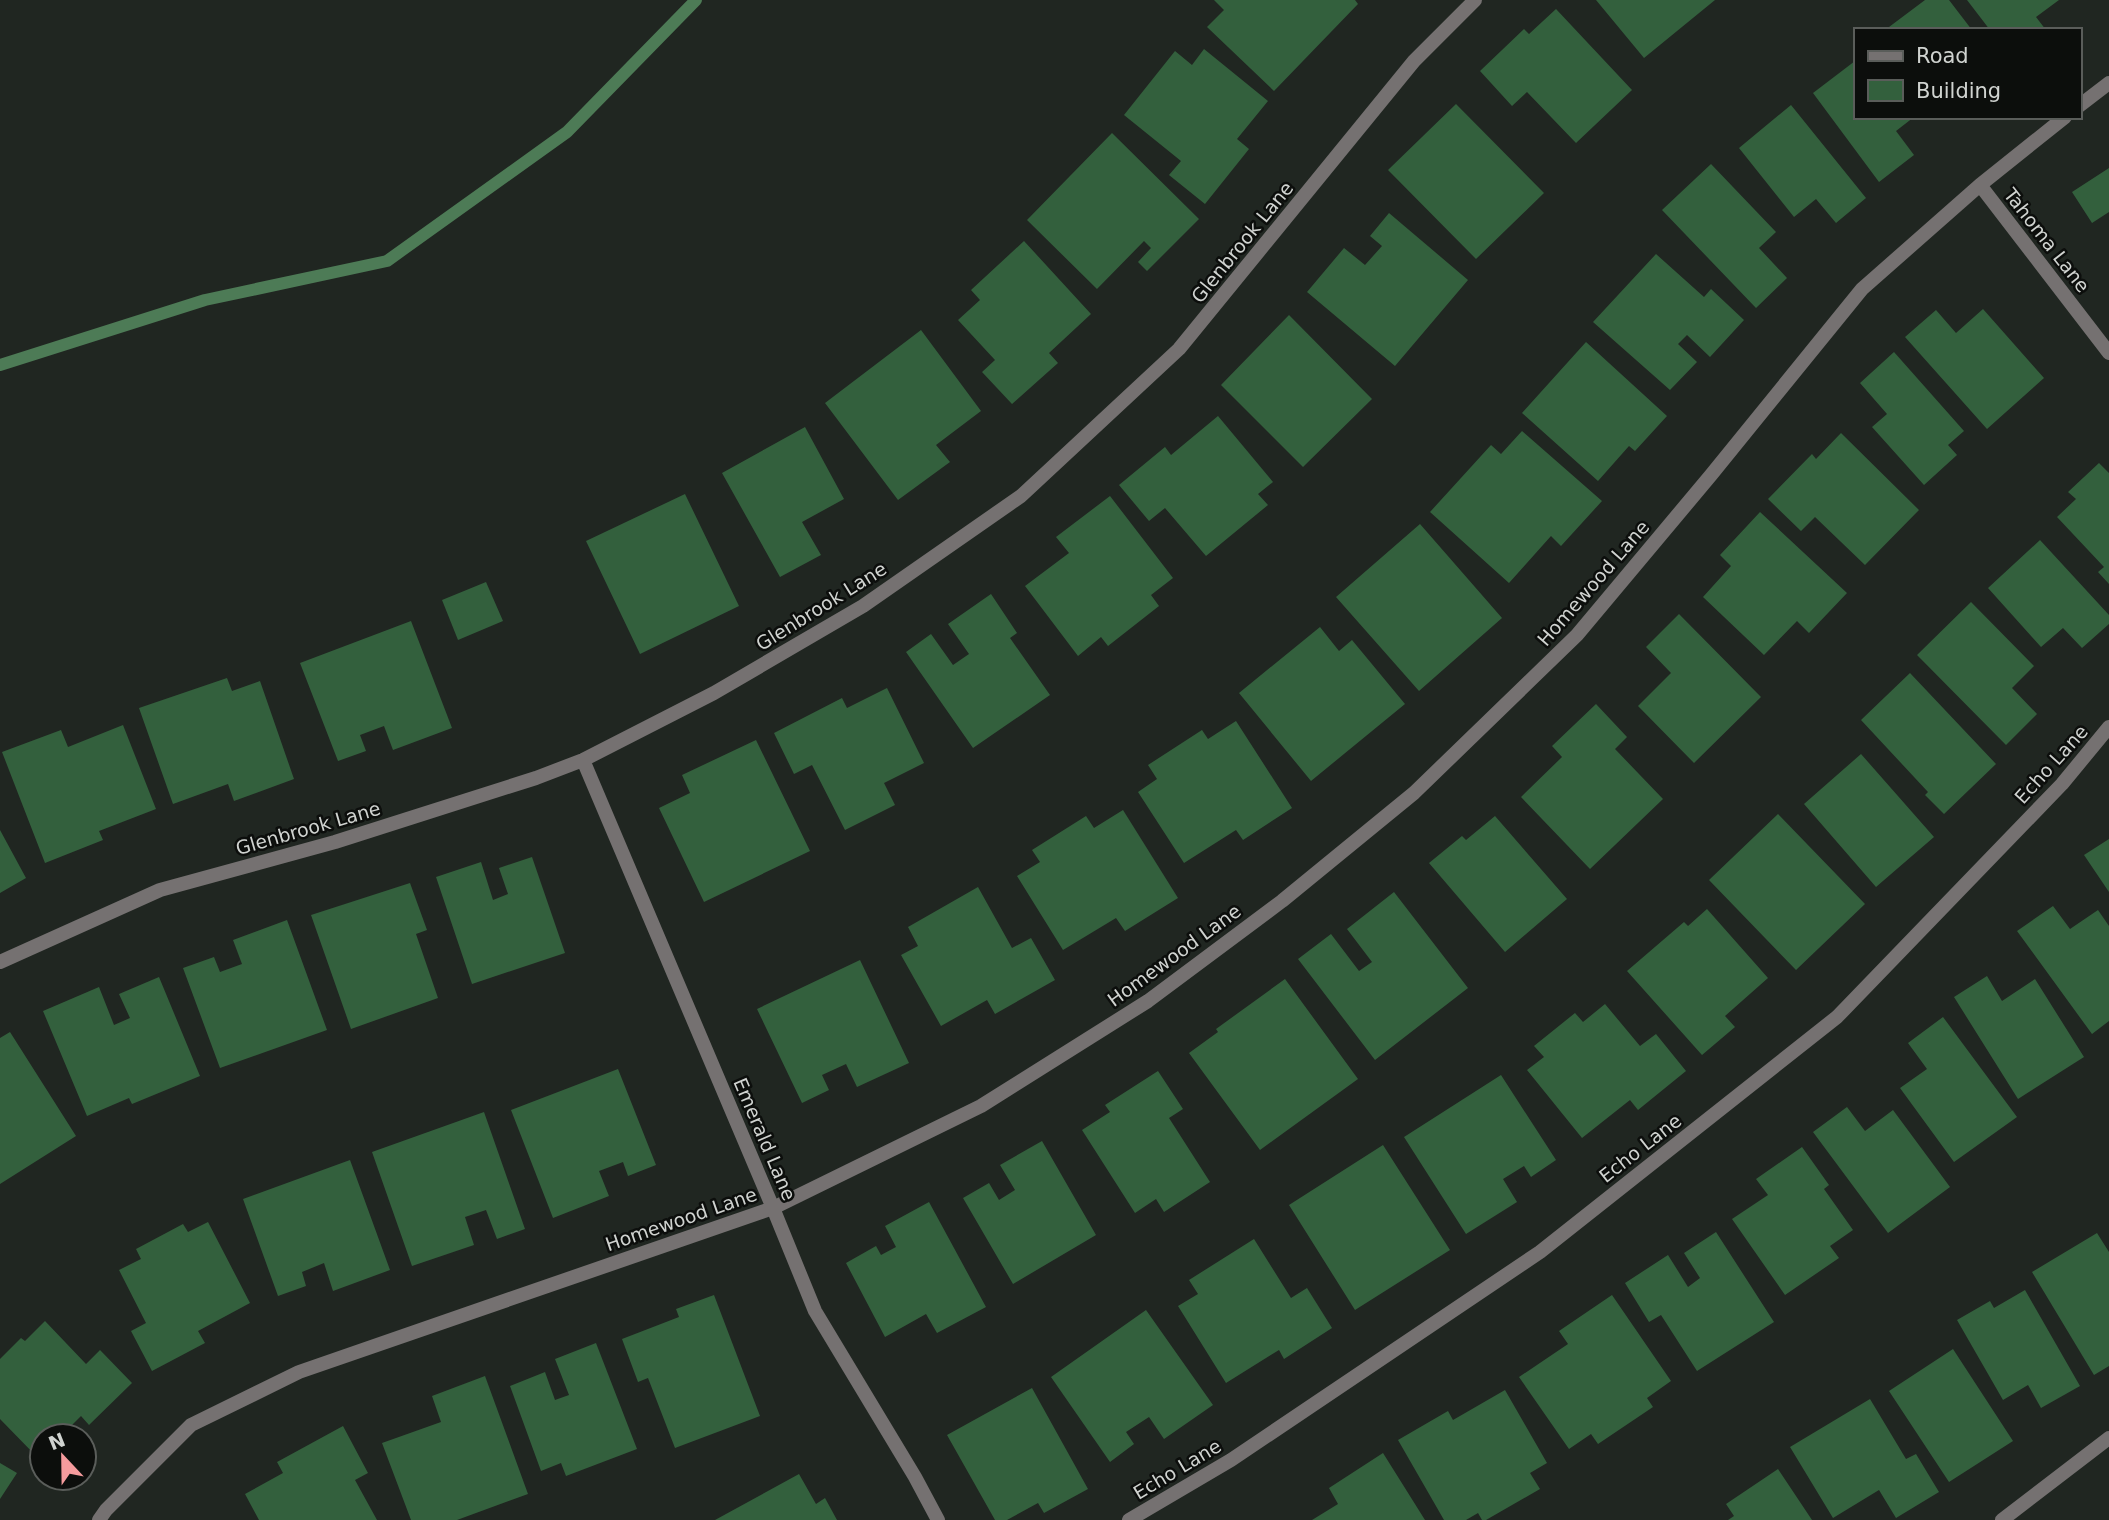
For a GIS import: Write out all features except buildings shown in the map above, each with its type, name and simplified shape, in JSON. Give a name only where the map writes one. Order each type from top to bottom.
[{"type":"street","name":"Glenbrook Lane","points":[[0,962],[160,890],[335,842],[536,778],[583,760],[714,694],[863,606],[1021,496],[1180,349],[1414,61],[1475,0]]},
{"type":"street","points":[[2081,104],[2109,83]]},
{"type":"street","name":"Homewood Lane","points":[[99,1520],[191,1425],[299,1371],[774,1208],[981,1106],[1148,1001],[1282,901],[1414,793],[1577,635],[1862,289],[1980,185],[2062,119]]},
{"type":"street","name":"Tahoma Lane","points":[[1980,185],[2109,353]]},
{"type":"street","name":"Echo Lane","points":[[1129,1520],[1231,1460],[1540,1252],[1837,1017],[2062,784],[2109,727]]},
{"type":"street","name":"Emerald Lane","points":[[583,760],[774,1208],[815,1311],[938,1520]]},
{"type":"street","points":[[2002,1520],[2109,1438]]},
{"type":"waterway","points":[[0,365],[205,300],[387,261],[567,132],[696,0]]}]
